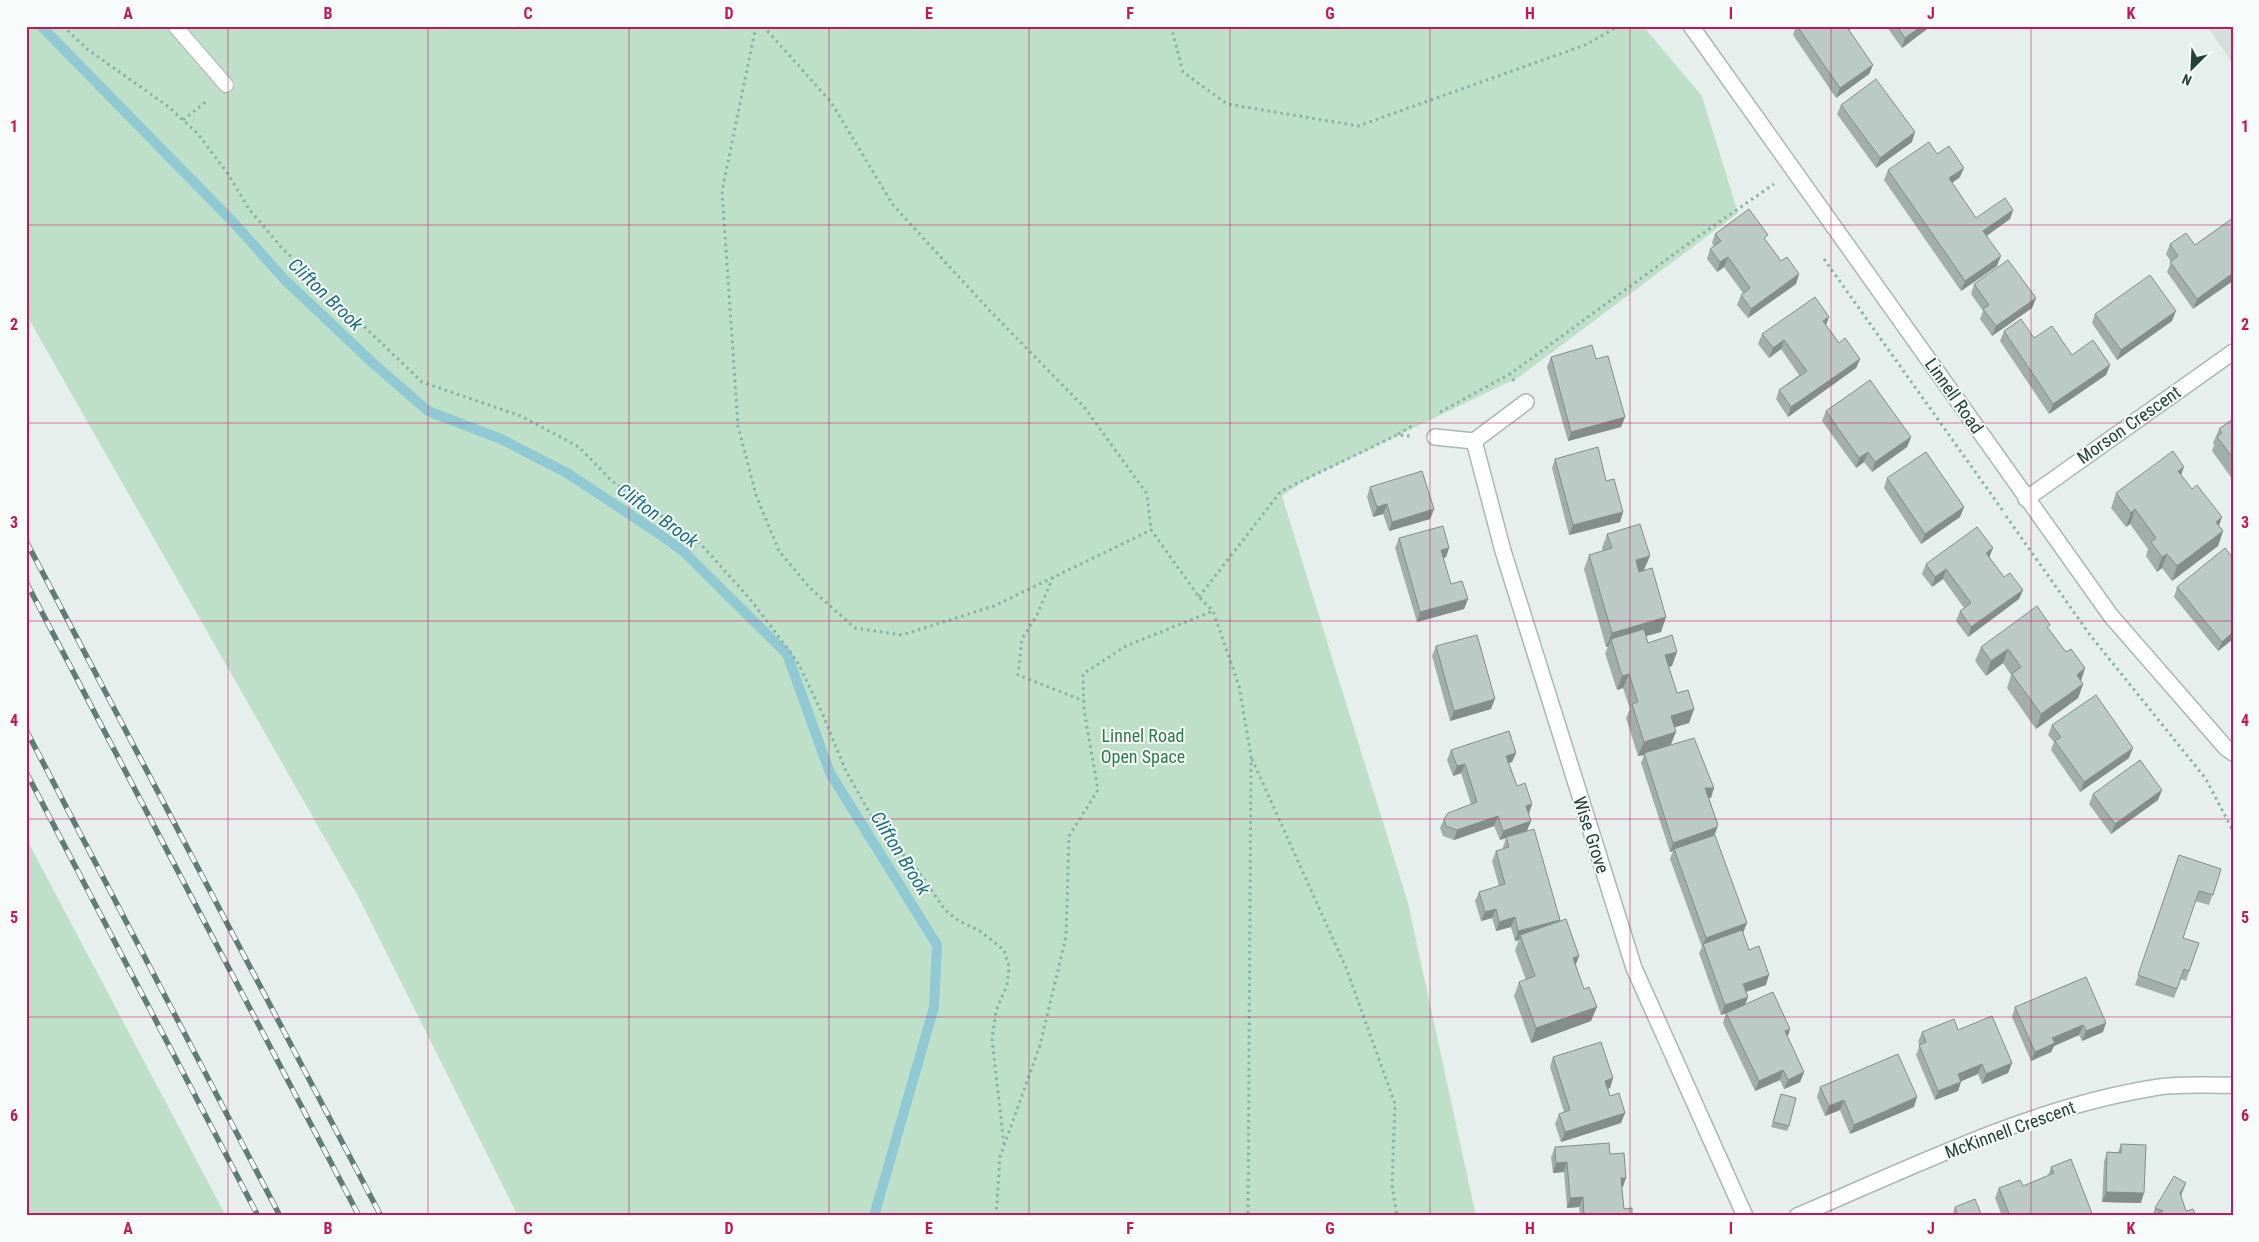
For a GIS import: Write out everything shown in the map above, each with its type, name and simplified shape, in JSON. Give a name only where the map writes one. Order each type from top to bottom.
[{"type":"street","name":"Linnell Road","points":[[1691,26],[2111,616],[2226,748],[2233,753]]},
{"type":"street","name":"Morson Crescent","points":[[2026,499],[2233,352]]},
{"type":"street","points":[[1435,437],[1474,441],[1526,402]]},
{"type":"street","name":"Wise Grove","points":[[1474,441],[1506,560],[1634,968],[1745,1216]]},
{"type":"street","name":"McKinnell Crescent","points":[[1798,1216],[1989,1135],[2060,1109],[2154,1087],[2233,1085]]},
{"type":"lane","points":[[175,26],[226,85]]},
{"type":"path","points":[[63,26],[87,49],[169,107],[198,134],[228,174],[249,210],[282,248],[422,382],[521,416],[579,447],[612,481],[700,543],[750,599],[797,661],[823,715],[845,769],[869,812],[892,844],[914,865],[945,910],[959,921],[980,931],[1004,950],[1009,967],[1007,985],[996,1011],[992,1039],[1004,1145]]},
{"type":"path","points":[[756,26],[722,191],[738,426],[756,495],[779,551],[810,588],[856,628],[902,635],[994,606],[1151,530]]},
{"type":"path","points":[[763,26],[830,102],[893,205],[992,313],[1085,408],[1147,494],[1151,530],[1199,597],[1212,611],[1239,686],[1251,756],[1248,1216]]},
{"type":"path","points":[[1171,26],[1183,72],[1227,104],[1358,126],[1585,45],[1619,26]]},
{"type":"path","points":[[183,120],[226,85]]},
{"type":"path","points":[[1432,416],[1510,374],[1696,238],[1795,170]]},
{"type":"path","points":[[1510,374],[1526,402]]},
{"type":"path","points":[[1199,597],[1281,491],[1414,425]]},
{"type":"path","points":[[1397,435],[1435,437]]},
{"type":"path","points":[[1053,577],[1038,615],[1022,639],[1018,675],[1084,701]]},
{"type":"path","points":[[996,1216],[1000,1157],[1040,1045],[1066,937],[1069,836],[1098,790],[1084,701],[1083,674],[1126,646],[1212,611]]},
{"type":"path","points":[[1251,756],[1347,970],[1395,1104],[1392,1185],[1397,1216]]},
{"type":"shaded area","points":[[2207,26],[2233,26],[2233,64]]},
{"type":"green space","name":"Linnel Road Open Space","points":[[26,26],[1643,26],[1702,96],[1738,213],[1519,377],[1304,481],[1282,496],[1408,903],[1476,1216],[518,1216],[359,898],[26,314]]},
{"type":"green space","points":[[26,838],[226,1216],[26,1216]]},
{"type":"building","points":[[1797,26],[1846,26],[1873,65],[1840,88]]},
{"type":"building","points":[[1897,26],[1922,26],[1905,38]]},
{"type":"building","points":[[1876,79],[1915,132],[1880,158],[1841,105]]},
{"type":"building","points":[[1929,142],[1937,154],[1949,146],[1964,168],[1949,178],[1976,218],[2005,198],[2013,210],[1983,231],[2001,256],[1965,281],[1888,170]]},
{"type":"building","points":[[1749,209],[1768,235],[1764,238],[1781,261],[1787,257],[1799,274],[1751,309],[1741,295],[1750,288],[1728,257],[1720,262],[1710,249],[1721,241],[1715,234]]},
{"type":"building","points":[[2233,218],[2233,273],[2197,299],[2170,262],[2178,256],[2170,244],[2186,233],[2195,245]]},
{"type":"building","points":[[2008,260],[2036,298],[1996,326],[1983,309],[1989,305],[1974,284]]},
{"type":"building","points":[[2150,275],[2176,311],[2121,350],[2095,314]]},
{"type":"building","points":[[1815,297],[1829,317],[1823,321],[1839,343],[1845,338],[1860,359],[1791,407],[1779,390],[1807,371],[1784,340],[1773,348],[1762,334]]},
{"type":"building","points":[[2021,319],[2034,338],[2052,326],[2072,355],[2093,340],[2110,365],[2053,404],[2004,331]]},
{"type":"building","points":[[1592,345],[1596,359],[1608,356],[1625,417],[1571,432],[1551,357]]},
{"type":"building","points":[[1870,380],[1911,437],[1875,462],[1868,452],[1859,458],[1826,411]]},
{"type":"building","points":[[2233,419],[2233,458],[2217,437],[2222,433],[2219,429]]},
{"type":"building","points":[[1598,447],[1606,481],[1614,479],[1623,512],[1573,525],[1555,459]]},
{"type":"building","points":[[2173,451],[2184,467],[2178,471],[2192,489],[2197,485],[2222,517],[2216,522],[2223,531],[2177,566],[2167,554],[2162,557],[2151,542],[2156,538],[2135,509],[2131,513],[2116,493]]},
{"type":"building","points":[[1926,452],[1964,507],[1925,534],[1887,478]]},
{"type":"building","points":[[1422,471],[1434,509],[1392,522],[1387,504],[1377,507],[1370,487]]},
{"type":"building","points":[[1640,524],[1650,556],[1636,560],[1639,572],[1652,568],[1666,617],[1612,633],[1589,555],[1612,548],[1607,534]]},
{"type":"building","points":[[1443,526],[1449,548],[1441,550],[1451,584],[1462,581],[1468,599],[1420,612],[1399,538]]},
{"type":"building","points":[[1977,527],[1993,548],[1986,553],[2004,577],[2010,573],[2023,590],[1971,627],[1960,611],[1971,603],[1946,569],[1935,577],[1926,564]]},
{"type":"building","points":[[2225,548],[2233,558],[2233,632],[2222,642],[2177,587]]},
{"type":"building","points":[[2037,606],[2050,625],[2047,627],[2066,652],[2071,649],[2085,668],[2077,675],[2083,684],[2041,714],[2012,674],[2021,667],[2008,649],[1991,661],[1981,647]]},
{"type":"building","points":[[1644,629],[1648,643],[1672,635],[1677,652],[1665,655],[1677,693],[1688,690],[1694,709],[1671,716],[1676,732],[1644,742],[1632,704],[1638,702],[1629,674],[1622,676],[1611,639]]},
{"type":"building","points":[[1477,635],[1495,699],[1454,711],[1436,646]]},
{"type":"building","points":[[2096,695],[2133,748],[2084,782],[2055,741],[2061,737],[2052,725]]},
{"type":"building","points":[[1509,731],[1516,753],[1506,756],[1517,786],[1525,783],[1532,804],[1526,806],[1531,821],[1503,831],[1498,816],[1457,830],[1446,826],[1444,819],[1448,813],[1477,802],[1465,764],[1457,766],[1451,750]]},
{"type":"building","points":[[1694,738],[1714,788],[1705,788],[1718,825],[1715,828],[1673,843],[1644,753]]},
{"type":"building","points":[[2140,760],[2162,790],[2115,824],[2093,794]]},
{"type":"building","points":[[1534,829],[1560,920],[1518,931],[1515,917],[1499,922],[1496,909],[1485,912],[1479,892],[1505,884],[1496,851],[1509,847],[1506,837]]},
{"type":"building","points":[[1715,835],[1747,923],[1706,938],[1674,849]]},
{"type":"building","points":[[2179,855],[2221,869],[2213,895],[2199,891],[2183,938],[2199,943],[2189,971],[2184,969],[2177,989],[2138,975]]},
{"type":"building","points":[[1566,919],[1579,956],[1573,958],[1584,989],[1589,987],[1597,1007],[1536,1028],[1519,982],[1535,976],[1520,935]]},
{"type":"building","points":[[1742,930],[1749,950],[1759,946],[1769,975],[1743,984],[1748,997],[1725,1005],[1703,944]]},
{"type":"building","points":[[2086,977],[2106,1023],[2086,1031],[2083,1025],[2052,1038],[2055,1043],[2035,1052],[2015,1007]]},
{"type":"building","points":[[1773,992],[1790,1029],[1785,1031],[1804,1072],[1788,1080],[1783,1070],[1759,1081],[1726,1013]]},
{"type":"building","points":[[1992,1016],[2012,1063],[1986,1074],[1982,1064],[1958,1074],[1961,1082],[1938,1091],[1919,1045],[1926,1042],[1922,1032],[1954,1019],[1958,1030]]},
{"type":"building","points":[[1601,1042],[1613,1078],[1605,1081],[1610,1096],[1619,1093],[1625,1113],[1565,1132],[1559,1114],[1570,1110],[1553,1057]]},
{"type":"building","points":[[1898,1054],[1917,1097],[1854,1125],[1844,1100],[1829,1106],[1820,1087]]},
{"type":"building","points":[[1781,1094],[1796,1098],[1789,1126],[1773,1122]]},
{"type":"building","points":[[1609,1143],[1610,1154],[1624,1153],[1626,1178],[1621,1178],[1624,1209],[1632,1208],[1632,1216],[1584,1216],[1583,1197],[1570,1198],[1567,1162],[1556,1163],[1555,1147]]},
{"type":"building","points":[[2121,1144],[2146,1145],[2144,1193],[2106,1192],[2107,1152],[2121,1153]]},
{"type":"building","points":[[2071,1159],[2093,1216],[2010,1216],[1999,1188],[2020,1180],[2023,1186],[2054,1173],[2051,1167]]},
{"type":"building","points":[[2174,1176],[2186,1183],[2180,1193],[2186,1211],[2193,1209],[2196,1216],[2153,1216],[2163,1211],[2155,1208]]},
{"type":"building","points":[[1975,1199],[1982,1216],[1950,1216],[1957,1213],[1955,1207]]},
{"type":"waterway","name":"Clifton Brook","points":[[41,26],[234,223],[285,280],[375,365],[428,411],[501,439],[567,473],[655,531],[683,551],[787,654],[830,773],[937,945],[934,1007],[874,1216]]},
{"type":"railway","points":[[26,541],[381,1216]]},
{"type":"railway","points":[[26,582],[359,1216]]},
{"type":"railway","points":[[26,730],[280,1216]]},
{"type":"railway","points":[[26,772],[258,1216]]}]
